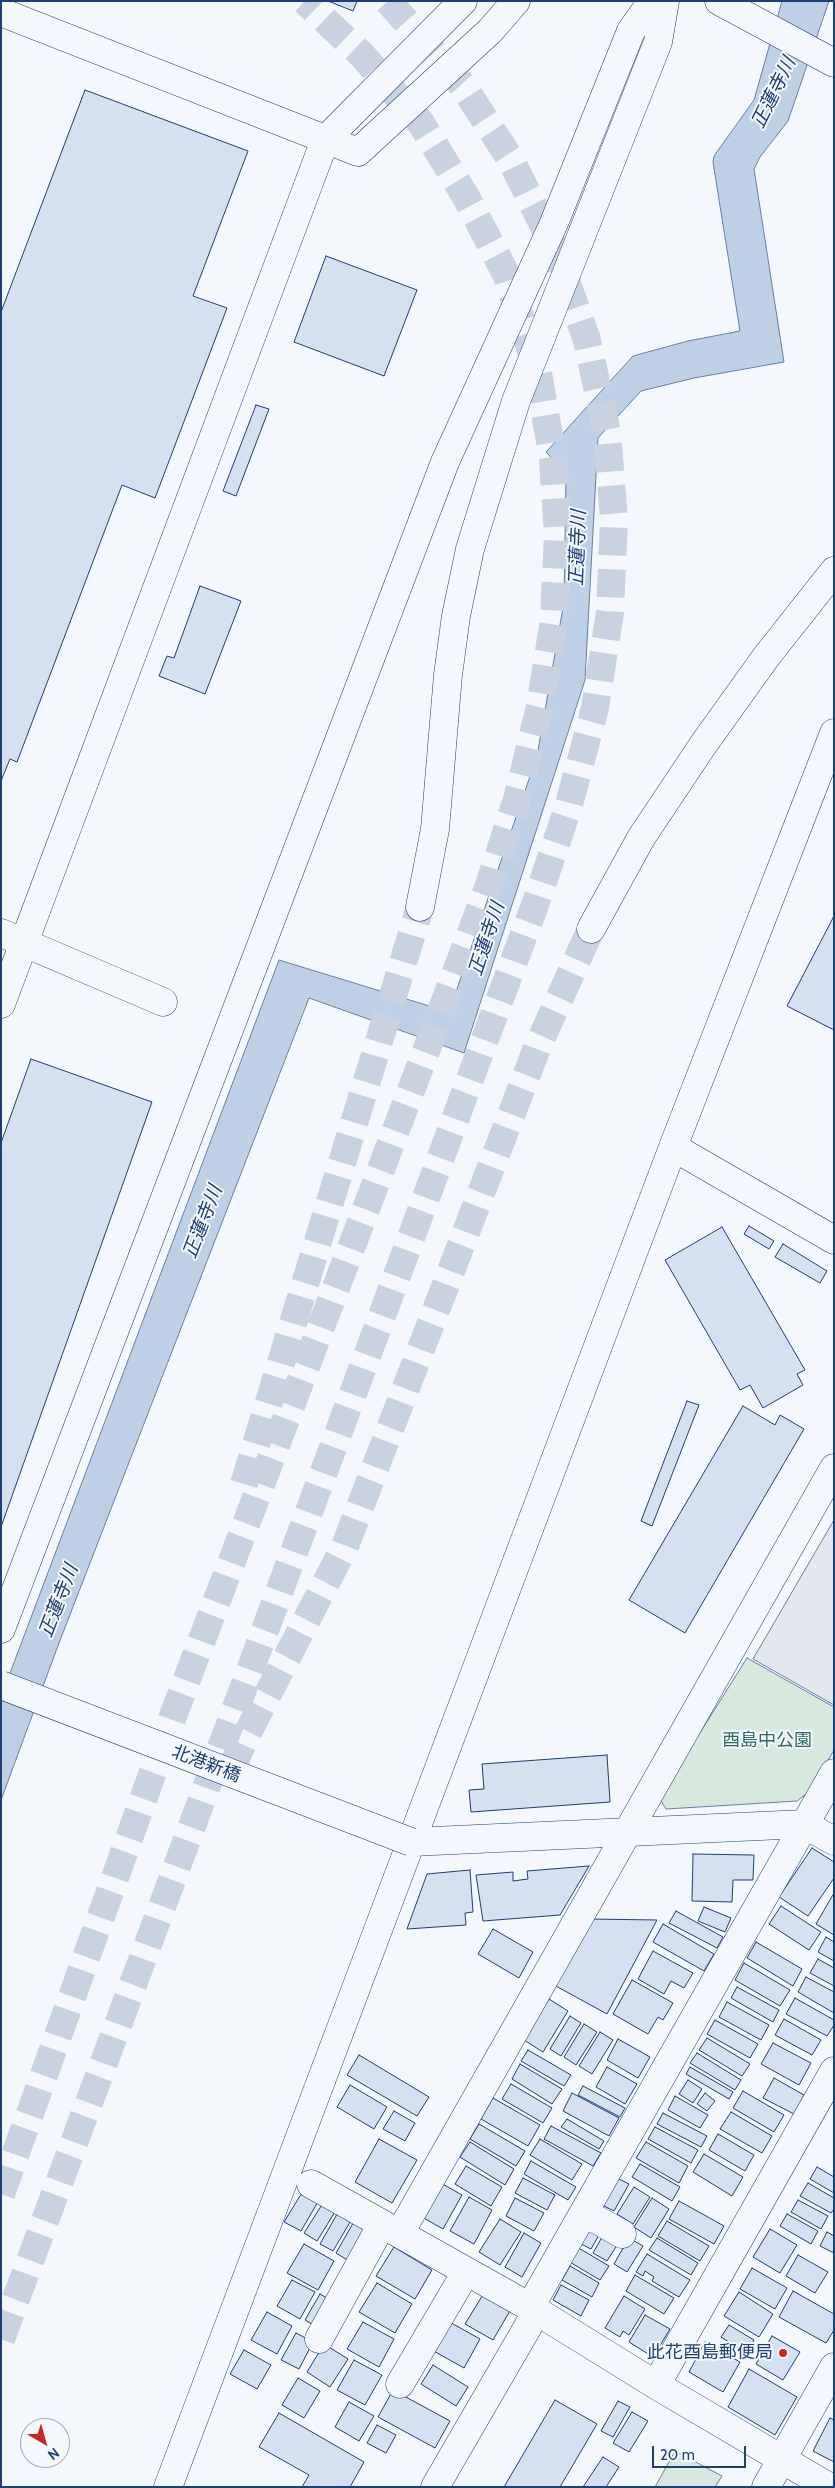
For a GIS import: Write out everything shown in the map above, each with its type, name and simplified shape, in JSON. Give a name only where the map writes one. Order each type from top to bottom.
[{"type":"main road","points":[[1,1004],[13,938],[325,140],[463,1]]},
{"type":"main road","points":[[1,12],[358,152],[490,31],[516,1]]},
{"type":"main road","points":[[1,1629],[445,462],[554,223],[631,31],[652,1]]},
{"type":"main road","points":[[420,907],[435,829],[448,675],[456,616],[470,549],[516,401],[658,42],[665,1]]},
{"type":"main road","points":[[719,1],[834,64]]},
{"type":"main road","points":[[591,929],[641,838],[703,745],[766,657],[834,572]]},
{"type":"main road","points":[[168,2487],[673,1147],[834,733]]},
{"type":"main road","points":[[13,938],[163,1002]]},
{"type":"main road","points":[[673,1147],[834,1240]]},
{"type":"main road","points":[[319,2339],[391,2228],[629,1831],[830,1485]]},
{"type":"main road","name":"北港新橋","points":[[1,1685],[411,1842]]},
{"type":"main road","points":[[435,2487],[585,2213],[834,1773]]},
{"type":"main road","points":[[411,1842],[804,1824],[834,1841]]},
{"type":"main road","points":[[656,2385],[834,2071]]},
{"type":"main road","points":[[311,2184],[534,2309],[656,2385],[829,2487]]},
{"type":"main road","points":[[585,2213],[622,2234]]},
{"type":"main road","points":[[400,2384],[466,2272]]},
{"type":"main road","points":[[766,2487],[834,2368]]},
{"type":"green space","name":"酉島中公園","points":[[747,1658],[834,1707],[834,1750],[809,1792],[797,1801],[666,1809],[659,1798]]},
{"type":"green space","points":[[675,2451],[722,2476],[715,2487],[655,2487]]},
{"type":"shaded area","points":[[834,1520],[834,1705],[753,1659]]},
{"type":"water","name":"正蓮寺川","points":[[782,1],[829,1],[788,121],[760,157],[754,169],[784,362],[694,378],[641,391],[598,438],[585,680],[464,1053],[309,998],[59,1643],[1,1800],[1,1697],[279,960],[449,1012],[537,756],[564,602],[566,474],[546,452],[633,356],[688,341],[740,331],[713,162],[714,156],[754,100]]},
{"type":"building","points":[[328,1],[357,1],[353,11]]},
{"type":"building","points":[[85,90],[248,151],[193,296],[227,308],[155,498],[122,485],[17,762],[10,759],[1,781],[1,312]]},
{"type":"building","points":[[326,256],[417,290],[384,376],[294,342]]},
{"type":"building","points":[[256,405],[269,409],[236,496],[223,491]]},
{"type":"building","points":[[200,586],[241,601],[205,694],[159,676],[167,656],[174,658]]},
{"type":"building","points":[[834,916],[834,1030],[787,1006]]},
{"type":"building","points":[[31,1059],[152,1102],[1,1527],[1,1143]]},
{"type":"building","points":[[749,1226],[774,1241],[769,1249],[744,1234]]},
{"type":"building","points":[[722,1227],[805,1370],[797,1374],[803,1385],[763,1408],[750,1385],[740,1390],[665,1260]]},
{"type":"building","points":[[783,1244],[827,1271],[820,1283],[775,1257]]},
{"type":"building","points":[[687,1401],[699,1405],[652,1526],[641,1521]]},
{"type":"building","points":[[743,1406],[775,1425],[780,1415],[804,1429],[685,1633],[629,1600]]},
{"type":"building","points":[[607,1755],[610,1802],[471,1812],[469,1790],[484,1789],[482,1764]]},
{"type":"building","points":[[812,1848],[834,1862],[834,1878],[808,1916],[779,1897]]},
{"type":"building","points":[[693,1854],[754,1855],[753,1880],[733,1880],[732,1902],[692,1901]]},
{"type":"building","points":[[589,1866],[560,1915],[483,1921],[476,1875],[513,1872],[513,1881],[528,1879],[527,1871]]},
{"type":"building","points":[[470,1870],[473,1912],[465,1913],[466,1925],[407,1929],[427,1874]]},
{"type":"building","points":[[834,1893],[834,1935],[816,1924]]},
{"type":"building","points":[[781,1906],[821,1932],[809,1950],[769,1924]]},
{"type":"building","points":[[704,1907],[731,1918],[725,1932],[698,1921]]},
{"type":"building","points":[[676,1911],[723,1937],[717,1948],[669,1923]]},
{"type":"building","points":[[589,1919],[657,1920],[607,2014],[554,1985]]},
{"type":"building","points":[[663,1924],[714,1954],[704,1971],[653,1942]]},
{"type":"building","points":[[493,1929],[533,1952],[519,1978],[478,1954]]},
{"type":"building","points":[[826,1937],[834,1942],[834,1961],[818,1952]]},
{"type":"building","points":[[756,1942],[802,1969],[793,1986],[747,1958]]},
{"type":"building","points":[[653,1951],[693,1973],[684,1988],[671,1981],[664,1994],[638,1979]]},
{"type":"building","points":[[818,1959],[834,1968],[834,1986],[810,1973]]},
{"type":"building","points":[[744,1963],[790,1990],[780,2006],[735,1980]]},
{"type":"building","points":[[806,1977],[834,1992],[834,2013],[798,1992]]},
{"type":"building","points":[[632,1980],[673,2003],[663,2020],[658,2017],[648,2034],[613,2014]]},
{"type":"building","points":[[737,1987],[779,2010],[773,2022],[731,1998]]},
{"type":"building","points":[[795,1998],[834,2020],[834,2025],[827,2036],[786,2014]]},
{"type":"building","points":[[549,1999],[568,2011],[543,2052],[524,2040]]},
{"type":"building","points":[[727,2002],[769,2025],[761,2040],[719,2017]]},
{"type":"building","points":[[570,2016],[581,2023],[561,2056],[550,2049]]},
{"type":"building","points":[[784,2019],[821,2040],[812,2055],[775,2035]]},
{"type":"building","points":[[715,2020],[758,2044],[750,2058],[707,2034]]},
{"type":"building","points":[[584,2024],[597,2032],[576,2065],[564,2057]]},
{"type":"building","points":[[600,2032],[613,2040],[592,2074],[579,2066]]},
{"type":"building","points":[[707,2038],[750,2064],[742,2076],[699,2050]]},
{"type":"building","points":[[618,2039],[650,2057],[638,2078],[607,2060]]},
{"type":"building","points":[[773,2043],[811,2063],[799,2085],[761,2064]]},
{"type":"building","points":[[528,2050],[571,2075],[564,2086],[521,2061]]},
{"type":"building","points":[[697,2053],[741,2080],[735,2090],[690,2063]]},
{"type":"building","points":[[359,2055],[429,2097],[417,2116],[347,2075]]},
{"type":"building","points":[[520,2064],[562,2089],[552,2104],[512,2079]]},
{"type":"building","points":[[607,2067],[637,2084],[625,2104],[596,2087]]},
{"type":"building","points":[[690,2067],[733,2092],[729,2099],[686,2074]]},
{"type":"building","points":[[774,2078],[804,2095],[794,2114],[763,2098]]},
{"type":"building","points":[[688,2080],[702,2089],[693,2103],[679,2094]]},
{"type":"building","points":[[511,2084],[552,2108],[543,2123],[502,2099]]},
{"type":"building","points":[[350,2085],[387,2107],[374,2129],[337,2107]]},
{"type":"building","points":[[583,2086],[625,2108],[620,2117],[578,2095]]},
{"type":"building","points":[[743,2091],[784,2115],[774,2132],[733,2108]]},
{"type":"building","points":[[572,2093],[619,2118],[609,2136],[563,2111]]},
{"type":"building","points":[[705,2093],[715,2101],[707,2111],[697,2104]]},
{"type":"building","points":[[675,2096],[708,2115],[700,2128],[668,2110]]},
{"type":"building","points":[[493,2098],[540,2125],[528,2146],[481,2119]]},
{"type":"building","points":[[394,2111],[415,2123],[405,2141],[383,2129]]},
{"type":"building","points":[[731,2112],[772,2136],[762,2153],[720,2129]]},
{"type":"building","points":[[663,2113],[707,2136],[701,2147],[657,2124]]},
{"type":"building","points":[[567,2119],[604,2141],[599,2149],[561,2127]]},
{"type":"building","points":[[479,2124],[525,2151],[516,2166],[470,2139]]},
{"type":"building","points":[[551,2126],[601,2153],[593,2166],[544,2139]]},
{"type":"building","points":[[655,2127],[698,2150],[691,2163],[648,2139]]},
{"type":"building","points":[[718,2134],[754,2155],[745,2171],[709,2150]]},
{"type":"building","points":[[379,2139],[417,2160],[392,2203],[355,2182]]},
{"type":"building","points":[[540,2139],[582,2164],[572,2180],[530,2155]]},
{"type":"building","points":[[470,2142],[514,2169],[505,2185],[460,2157]]},
{"type":"building","points":[[646,2142],[688,2166],[679,2183],[636,2158]]},
{"type":"building","points":[[704,2154],[743,2177],[732,2196],[693,2172]]},
{"type":"building","points":[[531,2161],[576,2187],[568,2200],[524,2174]]},
{"type":"building","points":[[640,2164],[680,2187],[672,2201],[632,2177]]},
{"type":"building","points":[[466,2166],[502,2187],[491,2206],[455,2184]]},
{"type":"building","points":[[817,2167],[834,2177],[834,2193],[810,2179]]},
{"type":"building","points":[[615,2177],[629,2184],[614,2211],[600,2204]]},
{"type":"building","points":[[523,2178],[555,2195],[547,2210],[515,2193]]},
{"type":"building","points":[[441,2183],[462,2195],[443,2229],[422,2217]]},
{"type":"building","points":[[808,2183],[834,2198],[834,2209],[831,2213],[800,2196]]},
{"type":"building","points":[[634,2187],[650,2197],[633,2224],[617,2214]]},
{"type":"building","points":[[303,2191],[319,2200],[301,2231],[284,2222]]},
{"type":"building","points":[[469,2197],[492,2210],[474,2244],[450,2231]]},
{"type":"building","points":[[515,2198],[544,2213],[534,2231],[506,2216]]},
{"type":"building","points":[[652,2198],[669,2209],[651,2238],[634,2227]]},
{"type":"building","points":[[325,2200],[338,2207],[317,2241],[304,2233]]},
{"type":"building","points":[[798,2200],[828,2216],[821,2229],[791,2212]]},
{"type":"building","points":[[679,2201],[724,2226],[714,2244],[669,2219]]},
{"type":"building","points":[[340,2209],[353,2217],[333,2251],[320,2244]]},
{"type":"building","points":[[787,2214],[818,2231],[811,2244],[780,2226]]},
{"type":"building","points":[[356,2218],[373,2226],[352,2263],[336,2253]]},
{"type":"building","points":[[500,2219],[521,2232],[500,2265],[479,2252]]},
{"type":"building","points":[[589,2221],[603,2228],[591,2249],[577,2242]]},
{"type":"building","points":[[667,2221],[709,2246],[700,2261],[658,2236]]},
{"type":"building","points":[[770,2229],[797,2245],[780,2273],[753,2257]]},
{"type":"building","points":[[606,2230],[621,2239],[607,2261],[593,2253]]},
{"type":"building","points":[[827,2232],[834,2236],[834,2253],[820,2246]]},
{"type":"building","points":[[524,2233],[541,2243],[522,2277],[505,2267]]},
{"type":"building","points":[[629,2238],[643,2246],[627,2272],[614,2264]]},
{"type":"building","points":[[657,2238],[698,2263],[691,2275],[649,2250]]},
{"type":"building","points":[[304,2244],[334,2261],[318,2290],[287,2273]]},
{"type":"building","points":[[394,2247],[432,2270],[415,2299],[376,2276]]},
{"type":"building","points":[[577,2247],[609,2266],[600,2280],[568,2261]]},
{"type":"building","points":[[647,2254],[690,2280],[679,2297],[652,2281],[654,2277],[645,2271],[643,2276],[636,2272]]},
{"type":"building","points":[[798,2255],[828,2272],[815,2293],[786,2276]]},
{"type":"building","points":[[570,2266],[599,2283],[592,2297],[562,2280]]},
{"type":"building","points":[[752,2268],[787,2288],[775,2309],[740,2289]]},
{"type":"building","points":[[635,2275],[674,2298],[664,2314],[626,2291]]},
{"type":"building","points":[[292,2280],[315,2292],[300,2319],[277,2306]]},
{"type":"building","points":[[377,2283],[412,2304],[395,2333],[359,2312]]},
{"type":"building","points":[[561,2285],[589,2300],[581,2316],[553,2300]]},
{"type":"building","points":[[793,2291],[834,2314],[834,2330],[826,2343],[779,2317]]},
{"type":"building","points":[[739,2292],[773,2314],[759,2337],[724,2316]]},
{"type":"building","points":[[484,2293],[511,2309],[493,2340],[465,2324]]},
{"type":"building","points":[[320,2294],[332,2301],[317,2327],[305,2320]]},
{"type":"building","points":[[624,2296],[645,2309],[629,2335],[623,2331],[620,2337],[605,2328]]},
{"type":"building","points":[[267,2312],[292,2326],[277,2354],[251,2340]]},
{"type":"building","points":[[645,2315],[670,2329],[653,2357],[629,2342]]},
{"type":"building","points":[[446,2320],[480,2339],[464,2368],[430,2349]]},
{"type":"building","points":[[363,2322],[394,2339],[379,2367],[347,2349]]},
{"type":"building","points":[[729,2325],[754,2340],[746,2353],[721,2337]]},
{"type":"building","points":[[296,2333],[313,2342],[299,2369],[281,2360]]},
{"type":"building","points":[[772,2336],[800,2352],[783,2380],[756,2364]]},
{"type":"building","points":[[705,2342],[740,2362],[723,2392],[689,2372]]},
{"type":"building","points":[[324,2344],[348,2359],[330,2387],[307,2372]]},
{"type":"building","points":[[244,2350],[271,2365],[257,2389],[230,2374]]},
{"type":"building","points":[[354,2360],[382,2375],[365,2405],[337,2390]]},
{"type":"building","points":[[433,2365],[468,2387],[456,2406],[421,2384]]},
{"type":"building","points":[[749,2369],[797,2397],[775,2435],[728,2407]]},
{"type":"building","points":[[298,2378],[320,2391],[304,2418],[282,2405]]},
{"type":"building","points":[[393,2390],[450,2421],[435,2448],[378,2417]]},
{"type":"building","points":[[555,2400],[597,2424],[560,2487],[504,2487]]},
{"type":"building","points":[[618,2401],[630,2407],[613,2437],[601,2431]]},
{"type":"building","points":[[349,2402],[374,2416],[359,2441],[335,2427]]},
{"type":"building","points":[[632,2412],[648,2421],[629,2452],[613,2443]]},
{"type":"building","points":[[279,2413],[364,2462],[350,2487],[302,2487],[309,2475],[259,2447]]},
{"type":"building","points":[[830,2418],[834,2420],[834,2462],[813,2451]]},
{"type":"building","points":[[377,2425],[396,2435],[386,2453],[367,2443]]},
{"type":"building","points":[[603,2457],[619,2467],[606,2487],[583,2487]]},
{"type":"tunnel","points":[[1,2194],[176,1708],[488,888],[518,796],[540,707],[554,620],[558,535],[553,459],[538,373],[507,276],[466,197],[421,123],[362,55],[305,1]]},
{"type":"tunnel","points":[[1,2339],[536,902],[568,808],[595,708],[610,612],[614,520],[607,433],[587,340],[555,249],[511,160],[463,86],[388,1]]},
{"type":"tunnel","points":[[244,1484],[420,907]]},
{"type":"tunnel","points":[[231,1770],[245,1738],[345,1546],[537,1048],[591,929]]},
{"type":"place","name":"此花酉島郵便局","points":[[783,2353]]}]
